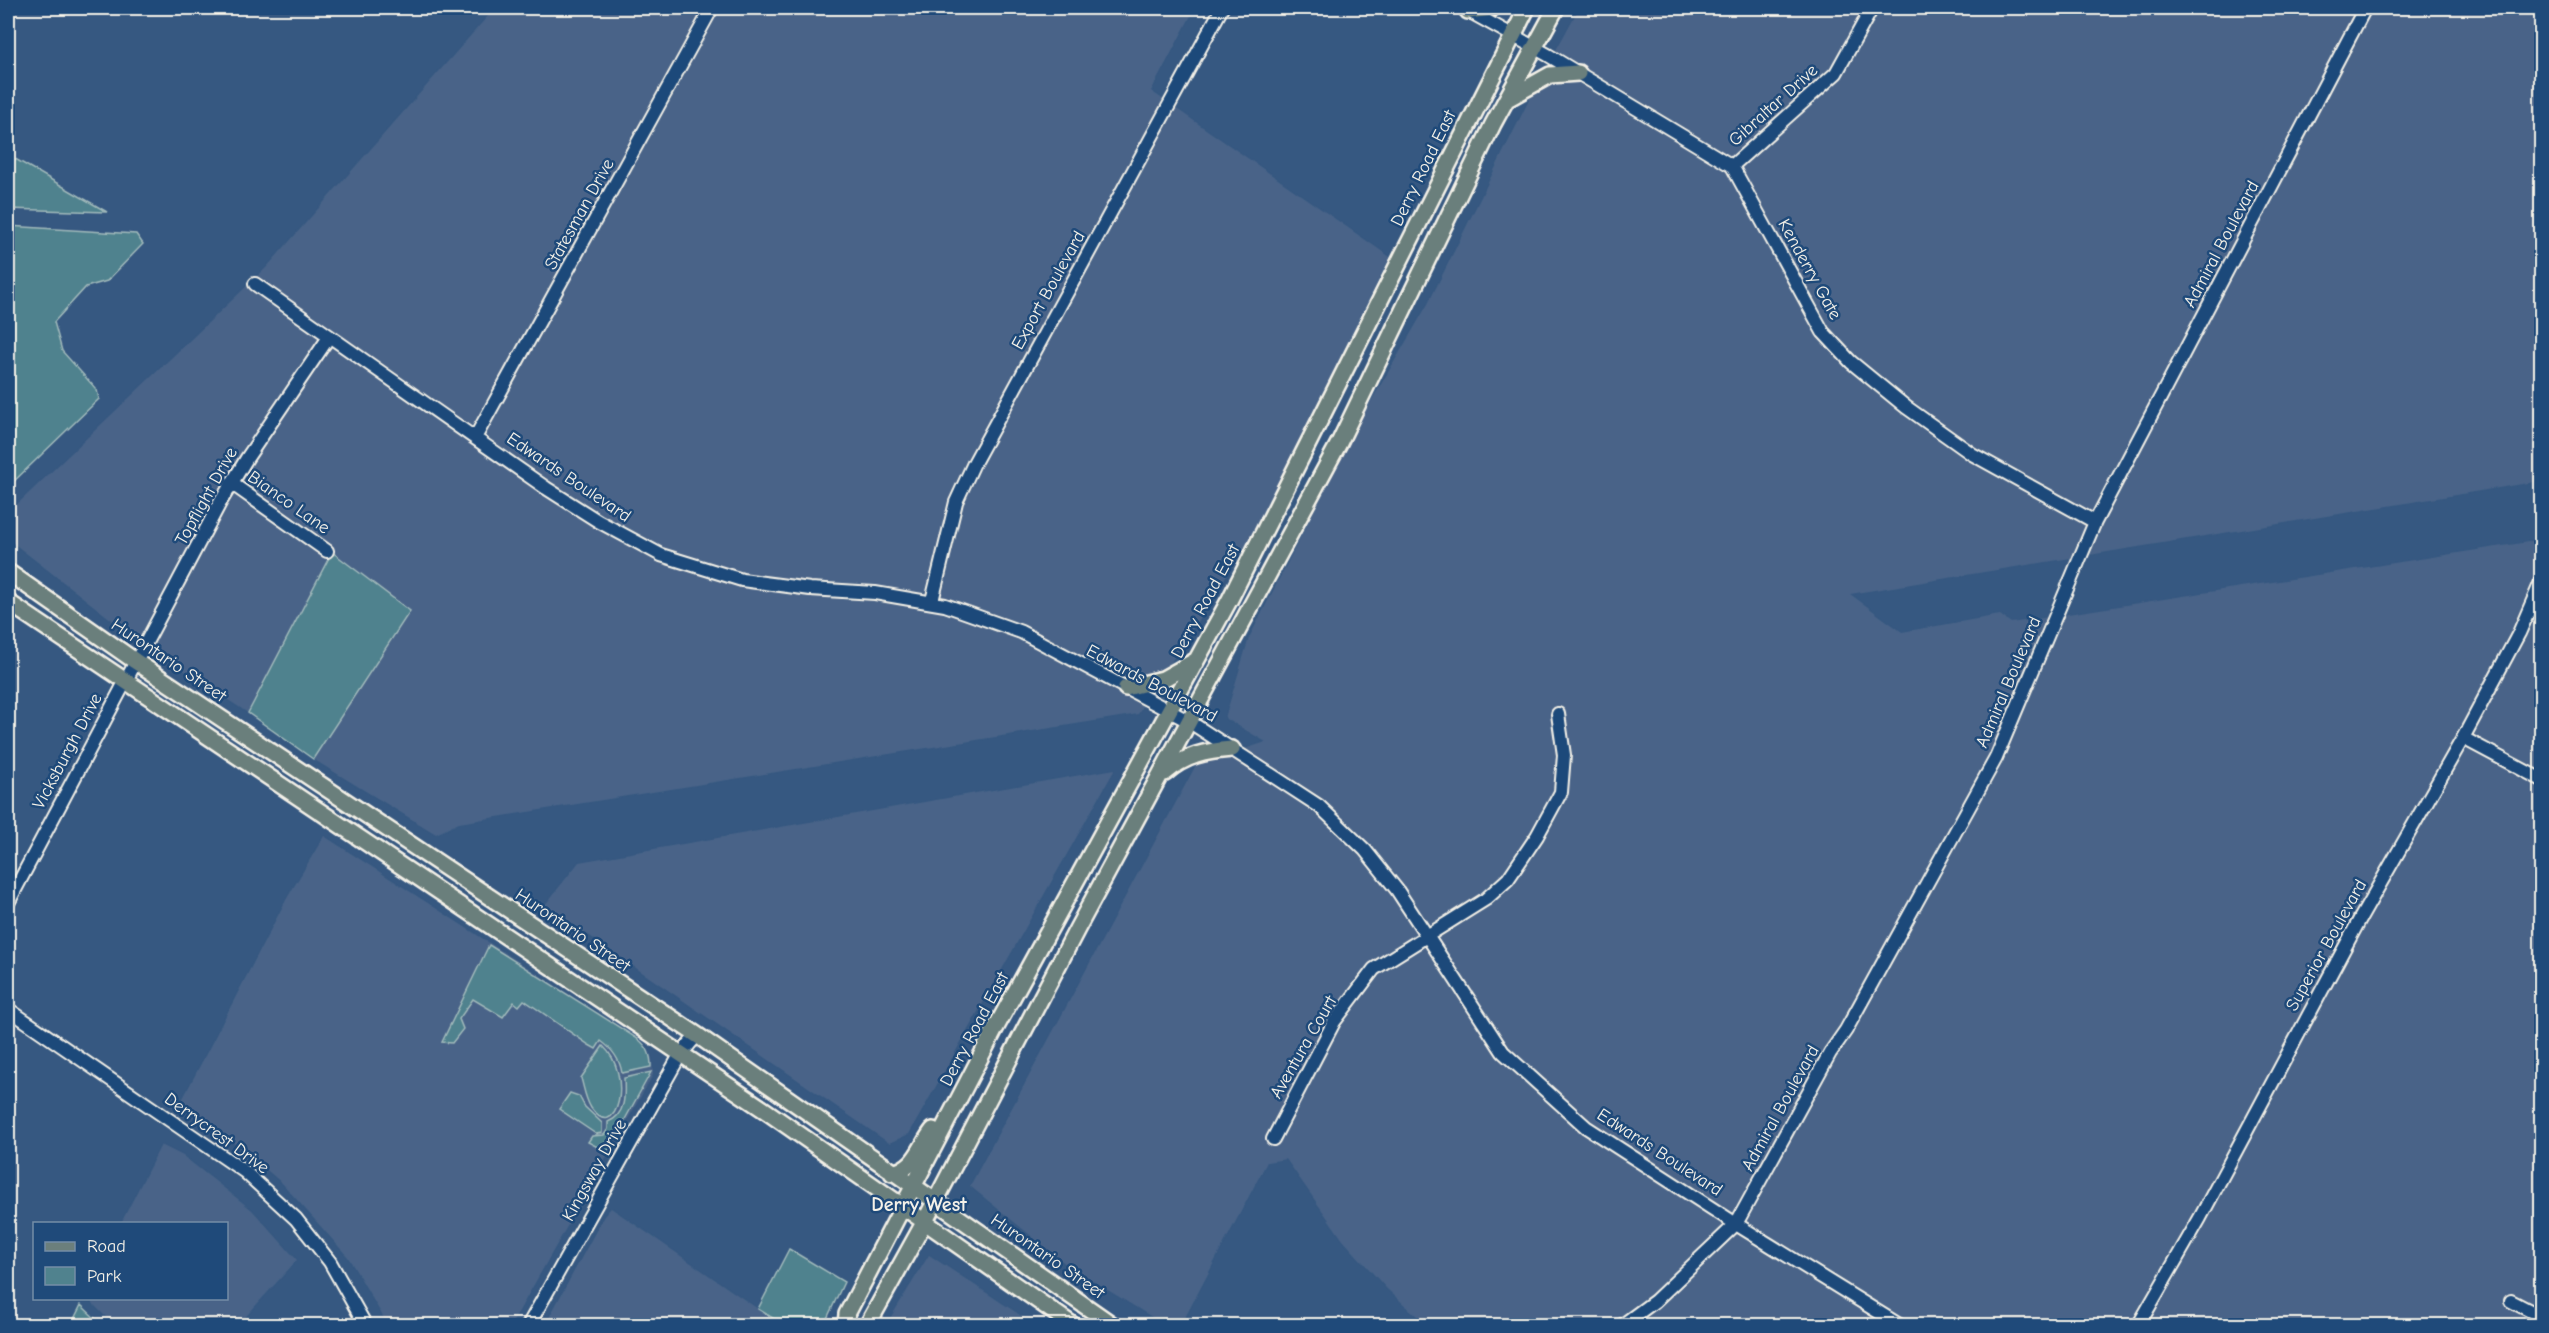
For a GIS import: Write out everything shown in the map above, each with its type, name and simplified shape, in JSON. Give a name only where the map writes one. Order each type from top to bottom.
[{"type":"main road","points":[[1465,9],[1492,8]]},
{"type":"main road","name":"Derry Road East","points":[[846,1326],[848,1314],[957,1103],[1168,709],[1230,599],[1451,155],[1527,8]]},
{"type":"main road","points":[[867,1326],[926,1221],[1077,929],[1339,443],[1473,164],[1556,8]]},
{"type":"main road","points":[[1507,99],[1550,75],[1578,73]]},
{"type":"main road","points":[[1451,155],[1473,164]]},
{"type":"main road","points":[[1417,225],[1438,236]]},
{"type":"main road","points":[[1258,544],[1278,555]]},
{"type":"main road","name":"Hurontario Street","points":[[8,572],[135,661],[697,1035],[1114,1326]]},
{"type":"main road","points":[[1230,599],[1249,609]]},
{"type":"main road","points":[[8,602],[766,1111],[1074,1326]]},
{"type":"main road","points":[[1126,688],[1162,679],[1196,661]]},
{"type":"main road","points":[[1161,776],[1188,757],[1210,751],[1232,749]]},
{"type":"main road","points":[[892,1173],[914,1162],[930,1133],[957,1103]]},
{"type":"street","name":"Statesman Drive","points":[[476,436],[712,8]]},
{"type":"street","name":"Export Boulevard","points":[[932,601],[956,502],[974,462],[1222,8]]},
{"type":"street","name":"Gibraltar Drive","points":[[1732,166],[1836,73],[1872,8]]},
{"type":"street","name":"Admiral Boulevard","points":[[1621,1326],[1655,1301],[1736,1224],[1996,758],[2095,522],[2365,8]]},
{"type":"street","points":[[1465,9],[1535,47],[1732,166]]},
{"type":"street","name":"Kenderry Gate","points":[[1732,166],[1823,332],[1851,362],[1906,407],[1972,453],[2095,522]]},
{"type":"street","name":"Edwards Boulevard","points":[[255,284],[476,436],[546,488],[598,521],[679,562],[742,580],[766,584],[875,593],[932,601],[1021,632],[1190,722],[1319,806],[1365,850],[1397,890],[1503,1052],[1600,1137],[1900,1326]]},
{"type":"street","name":"Topflight Drive","points":[[125,680],[231,483],[329,337]]},
{"type":"street","name":"Bianco Lane","points":[[231,483],[327,551]]},
{"type":"street","name":"Superior Boulevard","points":[[2138,1326],[2200,1218],[2360,919],[2463,738],[2519,633],[2541,580]]},
{"type":"street","name":"Vicksburgh Drive","points":[[8,903],[125,680]]},
{"type":"street","name":"Aventura Court","points":[[1273,1139],[1334,1022],[1374,969],[1486,899],[1508,879],[1537,836],[1561,792],[1564,755],[1558,714]]},
{"type":"street","points":[[2463,738],[2541,780]]},
{"type":"street","name":"Derrycrest Drive","points":[[8,1009],[245,1172],[296,1218],[330,1262],[366,1326]]},
{"type":"street","name":"Kingsway Drive","points":[[528,1326],[680,1055],[697,1035]]},
{"type":"street","points":[[2511,1301],[2541,1317]]},
{"type":"shaded area","points":[[495,8],[1195,8],[1151,91],[1390,257],[1249,540],[1138,714],[459,823],[436,834],[313,759],[410,611],[332,552],[248,713],[135,638],[8,539],[8,513],[266,268]]},
{"type":"shaded area","points":[[1579,8],[2541,8],[2541,481],[1850,594],[1902,632],[2000,615],[2011,623],[2541,540],[2541,1325],[1427,1325],[1387,1289],[1343,1240],[1286,1159],[1267,1162],[1181,1325],[1165,1325],[1067,1265],[970,1186],[1196,765],[1266,742],[1225,718],[1249,638],[1363,415],[1428,304],[1530,98]]},
{"type":"shaded area","points":[[1115,769],[909,1134],[889,1143],[545,905],[579,862]]},
{"type":"shaded area","points":[[324,836],[638,1039],[652,1058],[653,1075],[511,1325],[388,1325],[348,1257],[282,1183],[241,1148],[179,1106],[286,900]]},
{"type":"shaded area","points":[[161,1145],[183,1156],[252,1210],[297,1260],[238,1325],[114,1325],[89,1300],[228,1300],[228,1222],[122,1222]]},
{"type":"shaded area","points":[[611,1208],[784,1325],[545,1325],[604,1216]]},
{"type":"shaded area","points":[[929,1255],[1026,1319],[1021,1325],[886,1325]]},
{"type":"green space","points":[[8,148],[10,156],[107,212],[8,209]]},
{"type":"green space","points":[[8,226],[136,234],[143,244],[107,281],[86,287],[54,322],[62,351],[97,390],[99,399],[8,487]]},
{"type":"green space","points":[[332,552],[410,611],[313,759],[248,713]]},
{"type":"green space","points":[[489,945],[638,1039],[648,1051],[651,1067],[622,1073],[615,1055],[601,1041],[596,1049],[524,1000],[519,1006],[514,1002],[503,1017],[473,999],[459,1019],[463,1029],[452,1043],[442,1042]]},
{"type":"green space","points":[[603,1046],[618,1073],[620,1088],[614,1112],[608,1118],[600,1117],[591,1108],[581,1078]]},
{"type":"green space","points":[[651,1072],[607,1152],[588,1142],[592,1136],[604,1135],[608,1129],[608,1122],[618,1115],[624,1098],[624,1078]]},
{"type":"green space","points":[[570,1093],[579,1096],[585,1107],[602,1123],[602,1133],[596,1134],[559,1109]]},
{"type":"green space","points":[[789,1249],[844,1282],[824,1325],[784,1325],[758,1309]]},
{"type":"green space","points":[[81,1305],[102,1325],[71,1325]]},
{"type":"district","name":"Derry West","points":[[919,1204]]}]
